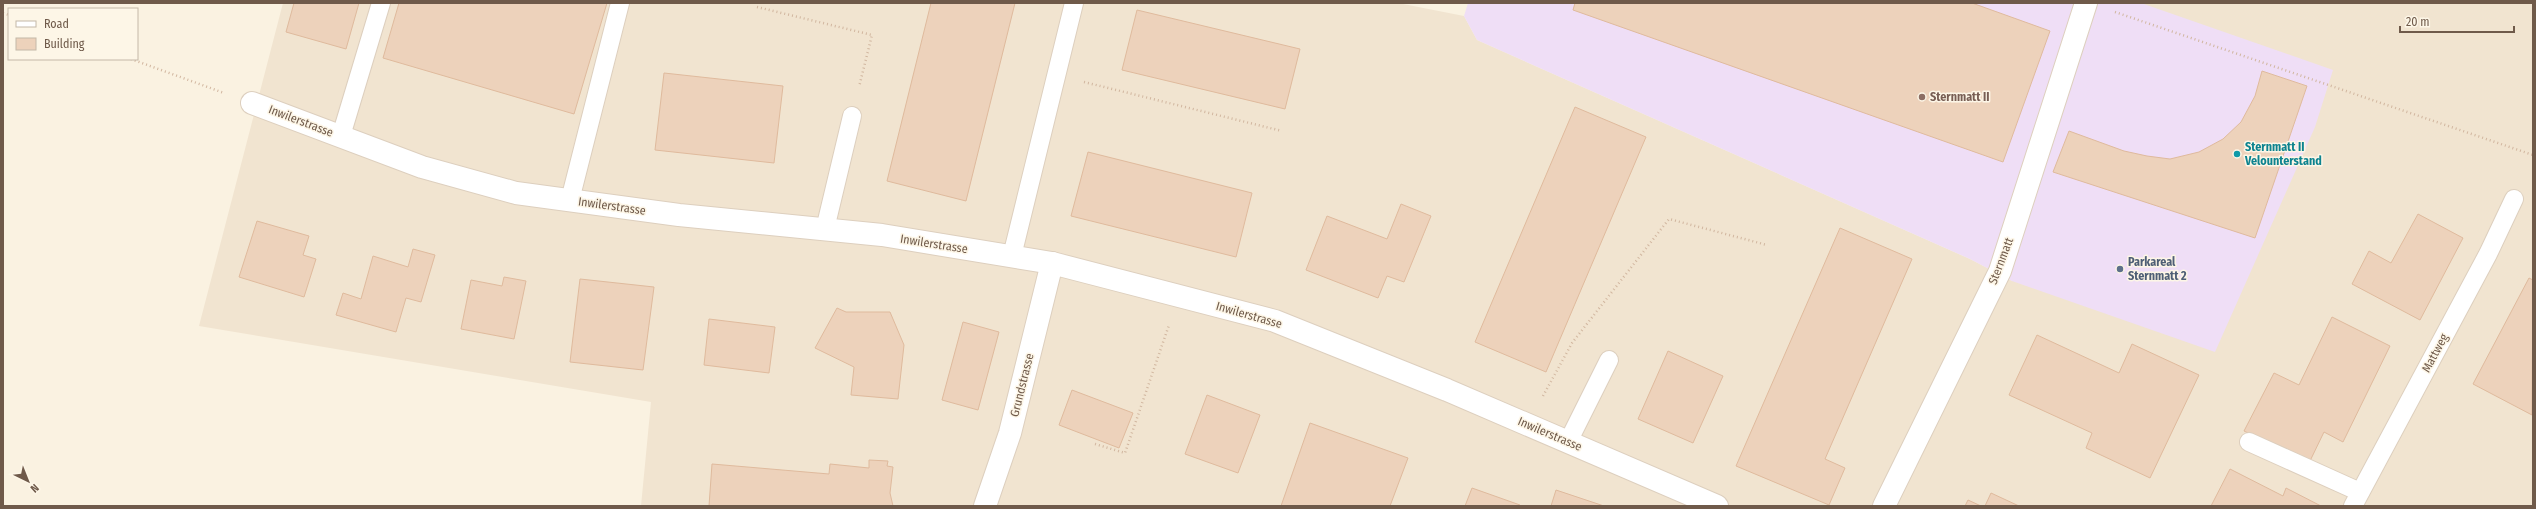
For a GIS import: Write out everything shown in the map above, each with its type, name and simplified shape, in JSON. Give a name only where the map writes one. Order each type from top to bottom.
[{"type":"street","name":"Sternmatt","points":[[1884,506],[2000,271],[2086,3]]},
{"type":"street","name":"Inwilerstrasse","points":[[252,103],[422,167],[516,193],[679,215],[882,235],[1012,256],[1052,263],[1275,321],[1528,425],[1717,506]]},
{"type":"street","name":"Grundstrasse","points":[[986,506],[1010,433],[1052,263]]},
{"type":"lane","points":[[341,136],[381,3]]},
{"type":"lane","points":[[570,200],[620,3]]},
{"type":"lane","points":[[1012,256],[1074,3]]},
{"type":"lane","points":[[825,229],[852,116]]},
{"type":"lane","name":"Mattweg","points":[[2356,499],[2488,254],[2514,199]]},
{"type":"lane","points":[[1568,442],[1609,360]]},
{"type":"lane","points":[[2249,442],[2356,499]]},
{"type":"path","points":[[757,7],[872,35],[852,116]]},
{"type":"path","points":[[2113,11],[2533,155]]},
{"type":"path","name":"Inwilerstrasse","points":[[134,60],[252,103]]},
{"type":"path","points":[[1056,76],[1282,131]]},
{"type":"path","points":[[1528,425],[1572,343],[1669,219],[1766,245]]},
{"type":"path","points":[[1095,444],[1125,454],[1178,296]]},
{"type":"shaded area","points":[[283,3],[1398,3],[1464,16],[1477,40],[1970,259],[2012,281],[2141,3],[2533,3],[2533,506],[641,506],[651,402],[199,326]]},
{"type":"shaded area","points":[[1468,3],[2141,3],[2333,70],[2315,127],[2215,352],[2012,281],[1970,259],[1477,40],[1464,16]]},
{"type":"building","points":[[294,3],[359,3],[346,49],[286,32]]},
{"type":"building","points":[[399,3],[607,3],[574,114],[383,58]]},
{"type":"building","points":[[931,3],[1015,3],[966,201],[887,181]]},
{"type":"building","name":"Sternmatt II","points":[[1575,3],[1972,3],[2050,31],[2003,162],[1573,10]]},
{"type":"building","points":[[1137,10],[1300,49],[1285,109],[1122,70]]},
{"type":"building","name":"Sternmatt II Velounterstand","points":[[2262,71],[2307,86],[2255,238],[2053,172],[2069,131],[2124,151],[2147,156],[2170,159],[2199,152],[2223,139],[2241,122],[2255,96]]},
{"type":"building","points":[[664,73],[783,86],[774,163],[655,150]]},
{"type":"building","points":[[1575,107],[1646,137],[1546,372],[1475,342]]},
{"type":"building","points":[[1088,152],[1252,193],[1236,257],[1071,216]]},
{"type":"building","points":[[1401,204],[1431,216],[1404,282],[1387,276],[1378,298],[1306,270],[1327,216],[1387,239]]},
{"type":"building","points":[[2418,214],[2463,238],[2420,320],[2352,284],[2369,251],[2391,263]]},
{"type":"building","points":[[257,221],[309,236],[303,255],[316,259],[304,297],[239,277]]},
{"type":"building","points":[[1840,228],[1912,259],[1825,459],[1845,468],[1829,505],[1736,466]]},
{"type":"building","points":[[413,249],[435,255],[421,302],[406,298],[396,332],[336,315],[343,293],[361,299],[373,256],[408,267]]},
{"type":"building","points":[[504,277],[526,281],[514,339],[461,329],[471,280],[502,286]]},
{"type":"building","points":[[2529,278],[2533,280],[2532,415],[2473,384]]},
{"type":"building","points":[[580,279],[654,287],[643,370],[570,362]]},
{"type":"building","points":[[837,308],[846,312],[890,312],[904,345],[898,399],[851,395],[854,367],[815,348]]},
{"type":"building","points":[[2332,317],[2390,346],[2343,442],[2324,432],[2309,463],[2244,431],[2274,373],[2299,385]]},
{"type":"building","points":[[709,319],[775,327],[769,373],[704,365]]},
{"type":"building","points":[[963,322],[999,332],[978,410],[942,400]]},
{"type":"building","points":[[2037,335],[2119,373],[2132,344],[2199,375],[2150,478],[2086,448],[2092,433],[2009,395]]},
{"type":"building","points":[[1668,351],[1723,376],[1693,443],[1638,419]]},
{"type":"building","points":[[1072,390],[1133,413],[1119,448],[1059,425]]},
{"type":"building","points":[[1207,395],[1260,415],[1238,473],[1185,454]]},
{"type":"building","points":[[1310,423],[1408,458],[1390,506],[1281,506]]},
{"type":"building","points":[[869,460],[888,461],[887,466],[893,467],[890,493],[893,506],[709,506],[712,464],[829,474],[830,464],[869,468]]},
{"type":"building","points":[[2230,469],[2283,496],[2286,488],[2321,506],[2211,506]]},
{"type":"building","points":[[1472,488],[1520,505],[1465,506]]},
{"type":"building","points":[[1556,490],[1604,506],[1551,506]]},
{"type":"building","points":[[1991,493],[2019,506],[1985,506]]},
{"type":"building","points":[[1968,500],[1981,506],[1965,506]]},
{"type":"place","name":"Sternmatt II","points":[[1922,97]]},
{"type":"place","name":"Sternmatt II Velounterstand","points":[[2237,154]]},
{"type":"place","name":"Parkareal Sternmatt 2","points":[[2120,269]]}]
